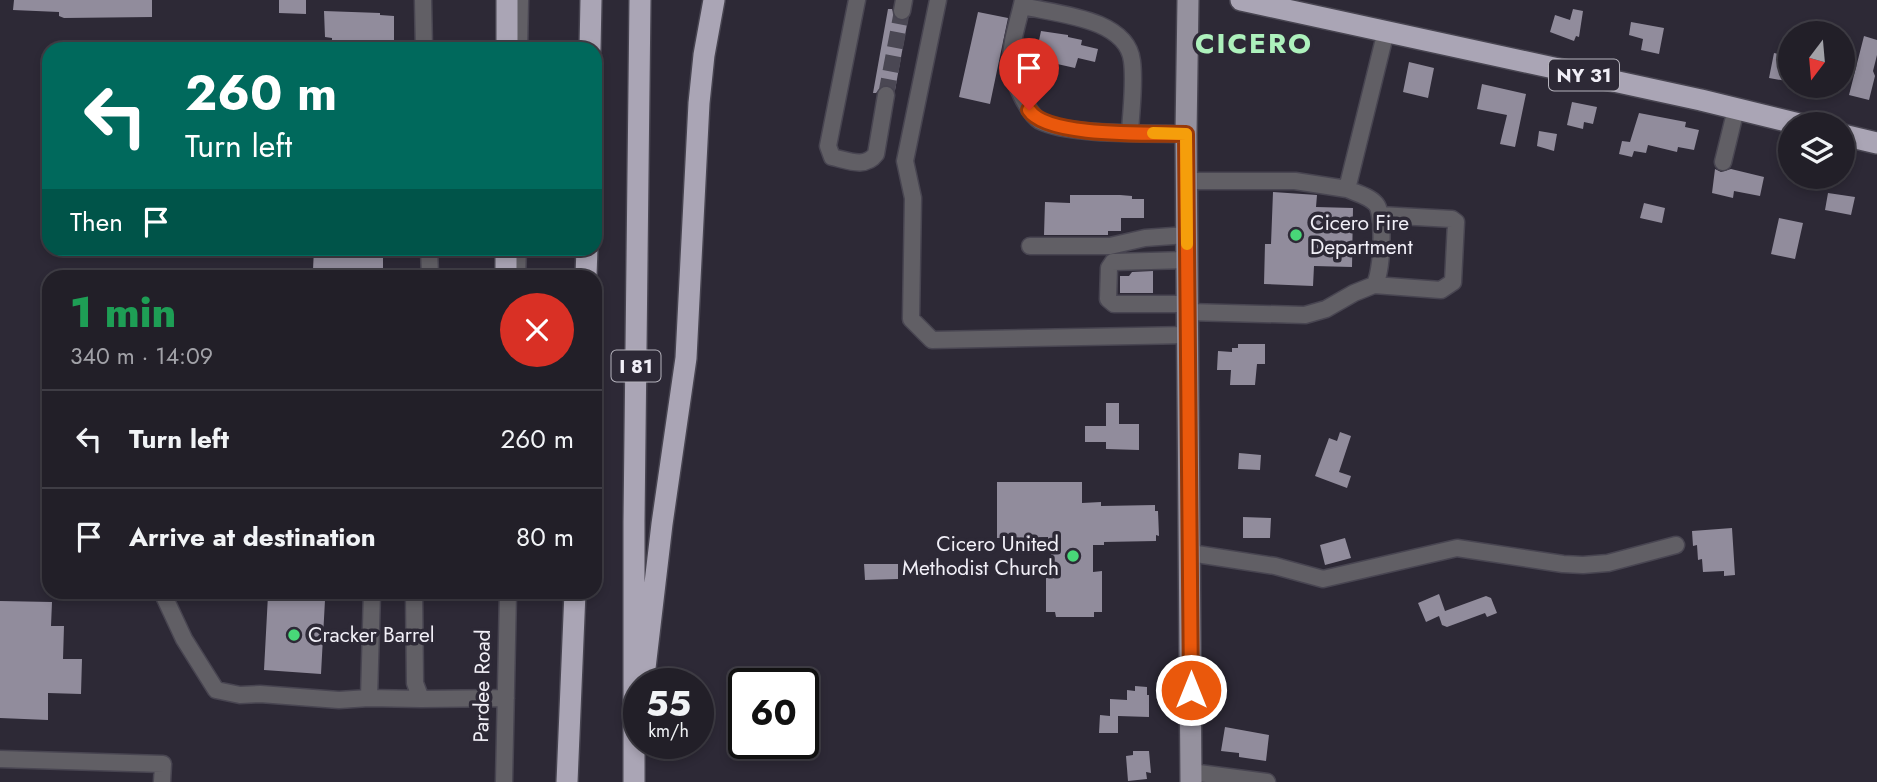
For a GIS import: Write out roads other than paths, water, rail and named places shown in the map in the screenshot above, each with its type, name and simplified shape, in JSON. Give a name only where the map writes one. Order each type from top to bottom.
[{"type":"highway","points":[[507,0],[507,42]]},
{"type":"highway","points":[[590,42],[591,0]]},
{"type":"highway","name":"I 81","points":[[635,668],[640,0]]},
{"type":"highway","points":[[644,668],[686,358],[699,103],[714,0]]},
{"type":"highway","name":"NY 31","points":[[1241,0],[1778,119]]},
{"type":"highway","points":[[1855,138],[1877,143]]},
{"type":"highway","points":[[567,782],[574,599]]},
{"type":"highway","name":"I 81","points":[[634,759],[634,782]]},
{"type":"main road","points":[[1188,0],[1186,134],[1191,777]]},
{"type":"street","points":[[423,0],[424,42]]},
{"type":"street","points":[[519,42],[520,0]]},
{"type":"street","points":[[857,0],[828,146],[832,156],[863,164],[871,161],[876,154],[886,95]]},
{"type":"street","points":[[938,0],[905,161],[913,198],[911,319],[932,340],[1188,335]]},
{"type":"street","points":[[1130,133],[1132,62],[1129,47],[1118,34],[1102,26],[1023,3],[1011,66],[1033,116],[1056,126],[1130,133],[1186,134]]},
{"type":"street","points":[[1347,189],[1386,32]]},
{"type":"street","points":[[1723,162],[1736,109]]},
{"type":"street","points":[[882,120],[913,125]]},
{"type":"street","points":[[1187,181],[1295,181],[1347,189],[1374,202],[1380,215],[1379,273],[1374,285]]},
{"type":"street","points":[[1187,260],[1113,262],[1109,268],[1108,299],[1114,304],[1305,315],[1326,309],[1374,285],[1441,290],[1453,282],[1455,222],[1445,217],[1380,215]]},
{"type":"street","points":[[1030,246],[1110,246],[1145,238],[1187,235]]},
{"type":"street","points":[[1190,553],[1275,566],[1323,579],[1457,548],[1583,565],[1608,563],[1676,545]]},
{"type":"street","points":[[165,599],[184,639],[216,690],[240,695],[339,700],[506,698]]},
{"type":"street","points":[[369,698],[372,599]]},
{"type":"street","points":[[414,599],[415,683],[421,699]]},
{"type":"street","name":"Pardee Road","points":[[505,782],[508,599]]},
{"type":"street","points":[[0,759],[163,764],[162,782]]},
{"type":"street","points":[[1191,777],[1267,782]]},
{"type":"tunnel","points":[[886,95],[902,11]]},
{"type":"place","name":"Cicero Fire Department","points":[[1296,235]]},
{"type":"place","name":"Cicero United Methodist Church","points":[[1073,556]]},
{"type":"place","name":"Cracker Barrel","points":[[294,635]]},
{"type":"district","name":"CICERO","points":[[1254,43]]}]
